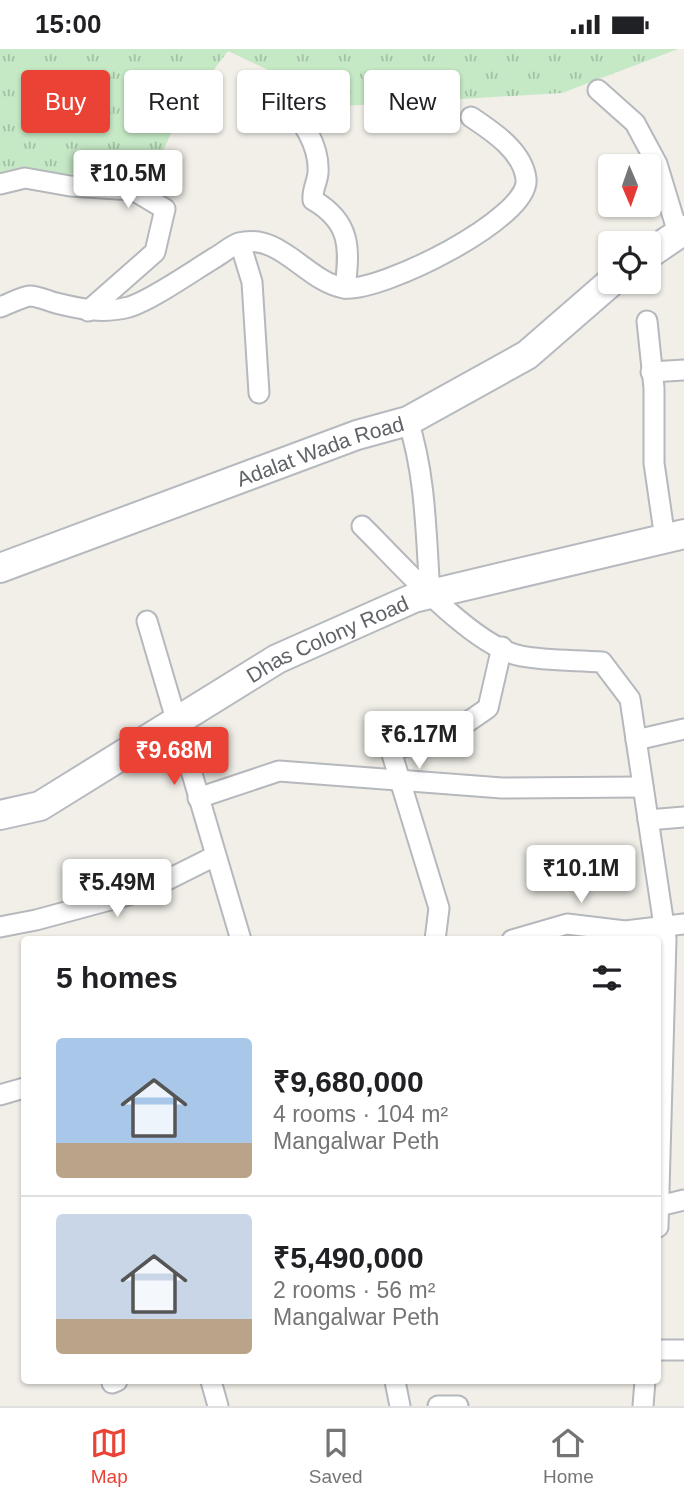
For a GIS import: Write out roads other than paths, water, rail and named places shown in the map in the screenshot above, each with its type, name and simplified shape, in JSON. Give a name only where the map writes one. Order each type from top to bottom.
[{"type":"street","points":[[598,90],[635,123],[657,163],[681,231],[661,245]]},
{"type":"street","points":[[0,307],[31,296],[88,311],[130,307],[240,243],[271,245],[324,282],[345,288],[373,286],[442,255],[507,212],[524,194],[527,180],[521,165],[501,138],[471,117]]},
{"type":"street","points":[[309,133],[318,168],[313,200],[325,205],[337,216],[346,240],[349,260],[345,288]]},
{"type":"street","points":[[0,184],[25,178],[70,186],[133,190],[165,209],[155,252],[124,276],[88,311]]},
{"type":"street","points":[[240,243],[252,282],[259,393]]},
{"type":"street","name":"Adalat Wada Road","points":[[0,568],[357,435],[408,421],[527,355],[598,293]]},
{"type":"street","points":[[647,321],[654,388],[654,463],[674,536]]},
{"type":"street","points":[[651,372],[684,370]]},
{"type":"street","points":[[408,421],[414,439],[424,501],[430,594]]},
{"type":"street","points":[[362,526],[430,594],[479,635],[519,656],[602,662],[630,699],[664,925],[661,1077]]},
{"type":"street","name":"Dhas Colony Road","points":[[0,814],[40,806],[177,724],[277,659],[414,598],[674,536]]},
{"type":"street","points":[[147,621],[241,936]]},
{"type":"street","points":[[436,936],[439,908],[391,751],[456,730],[488,708],[502,647]]},
{"type":"street","points":[[636,740],[684,729]]},
{"type":"street","points":[[198,798],[279,771],[331,773],[401,783],[502,788],[643,787]]},
{"type":"street","points":[[648,820],[684,817]]},
{"type":"street","points":[[0,927],[36,921],[147,890],[215,856]]},
{"type":"street","points":[[526,936],[567,924],[625,931],[684,924]]},
{"type":"street","points":[[0,1095],[21,1089]]},
{"type":"street","points":[[661,1206],[684,1201]]},
{"type":"street","points":[[661,1350],[684,1350]]},
{"type":"street","points":[[212,1384],[218,1406]]},
{"type":"street","points":[[396,1384],[400,1406]]},
{"type":"street","points":[[643,1406],[645,1384]]},
{"type":"street","points":[[438,1406],[458,1406]]}]
